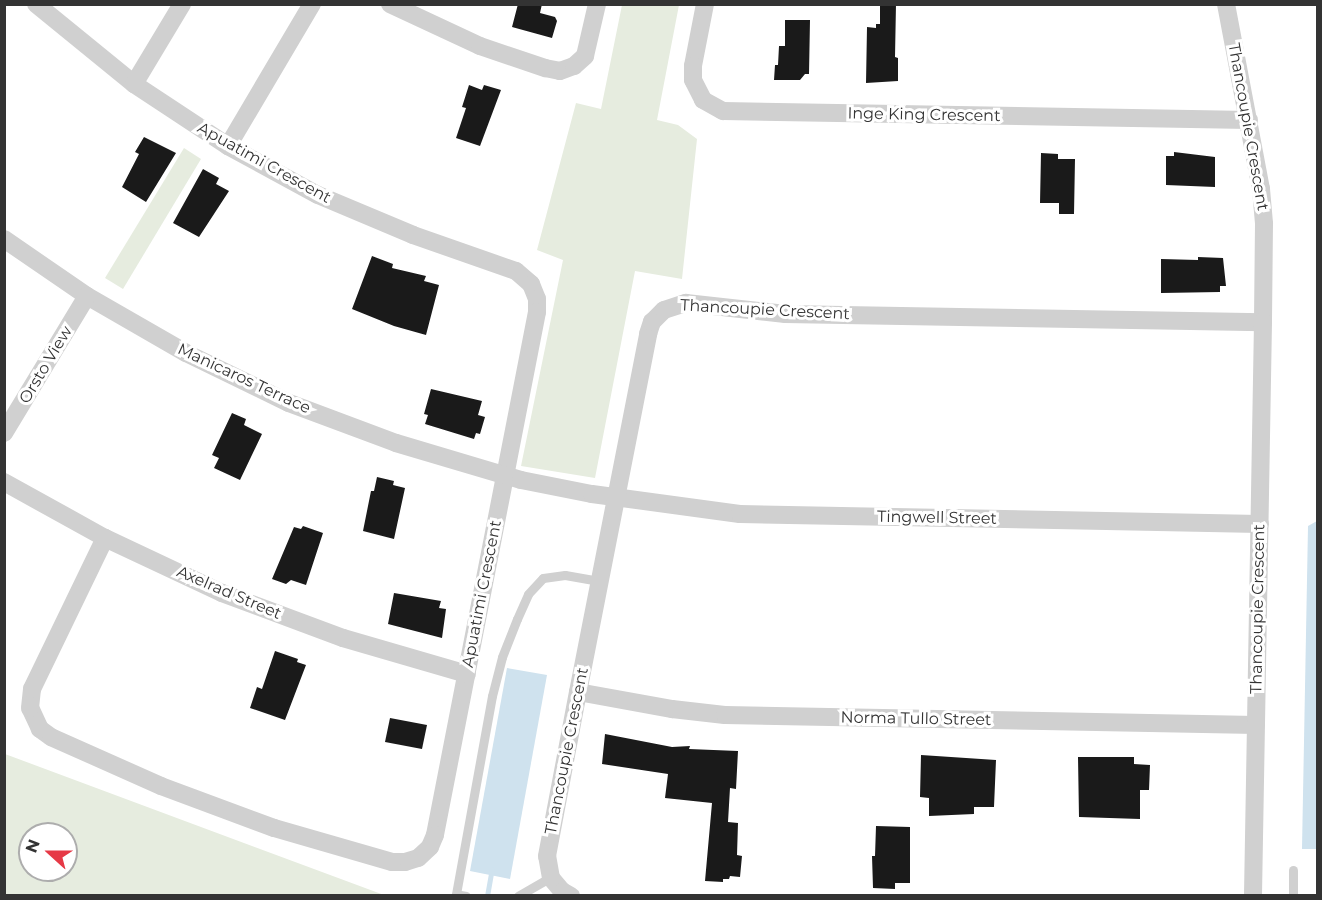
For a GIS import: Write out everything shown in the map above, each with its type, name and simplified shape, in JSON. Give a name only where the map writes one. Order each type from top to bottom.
[{"type":"street","name":"Apuatimi Crescent","points":[[36,4],[134,84],[228,146],[318,195],[413,236],[513,269],[529,281],[537,296],[537,312],[435,836],[428,850],[415,860],[396,863],[274,828],[161,786],[48,735],[36,724],[30,708],[32,689],[105,538]]},
{"type":"street","points":[[134,84],[182,4]]},
{"type":"street","points":[[228,146],[312,4]]},
{"type":"street","points":[[390,4],[480,46],[560,71],[574,66],[585,56],[597,4]]},
{"type":"street","name":"Inge King Crescent","points":[[705,4],[693,66],[693,80],[703,100],[723,111],[1249,120]]},
{"type":"street","name":"Thancoupie Crescent","points":[[1226,4],[1249,120],[1264,225],[1253,896]]},
{"type":"street","name":"Manicaros Terrace","points":[[4,239],[87,296],[186,353],[289,403],[396,443],[505,476],[616,496]]},
{"type":"street","name":"Orsto View","points":[[4,433],[87,296]]},
{"type":"street","name":"Thancoupie Crescent","points":[[550,877],[547,856],[578,692],[650,328],[659,314],[676,304],[785,314],[1263,322]]},
{"type":"street","name":"Axelrad Street","points":[[4,482],[105,538],[222,593],[343,638],[467,674]]},
{"type":"street","name":"Tingwell Street","points":[[616,496],[710,510],[782,516],[1260,524]]},
{"type":"street","name":"Norma Tullo Street","points":[[578,692],[672,709],[725,715],[1257,725]]},
{"type":"street","points":[[550,877],[562,891],[571,896]]},
{"type":"lane","points":[[466,896],[456,894],[461,863],[492,696],[502,657],[517,619],[528,594],[543,578],[565,575],[600,581]]},
{"type":"lane","points":[[1293,870],[1293,896]]},
{"type":"lane","points":[[518,896],[550,877]]},
{"type":"shaded area","points":[[622,5],[679,5],[657,120],[678,125],[697,139],[682,279],[635,271],[595,478],[521,466],[563,260],[537,250],[576,103],[601,109]]},
{"type":"shaded area","points":[[184,148],[201,159],[123,289],[105,278]]},
{"type":"shaded area","points":[[4,754],[384,895],[5,895]]},
{"type":"water","points":[[1317,521],[1318,849],[1302,849],[1308,526]]},
{"type":"water","points":[[507,668],[547,675],[510,879],[470,871]]},
{"type":"building","points":[[518,4],[542,4],[540,13],[555,17],[557,21],[552,38],[512,27]]},
{"type":"building","points":[[880,4],[896,4],[895,57],[898,58],[898,81],[866,83],[867,27],[876,28],[876,24],[880,24]]},
{"type":"building","points":[[785,20],[810,20],[809,74],[805,74],[800,80],[774,80],[779,46],[785,46]]},
{"type":"building","points":[[469,85],[482,90],[484,85],[501,90],[480,146],[456,138],[466,108],[462,107]]},
{"type":"building","points":[[144,137],[176,153],[146,202],[122,187],[139,154],[135,152]]},
{"type":"building","points":[[1174,152],[1215,157],[1215,187],[1166,185],[1166,156],[1174,156]]},
{"type":"building","points":[[1041,153],[1058,154],[1058,159],[1075,159],[1074,214],[1059,214],[1059,203],[1040,203]]},
{"type":"building","points":[[203,169],[219,178],[216,184],[229,191],[199,237],[173,223]]},
{"type":"building","points":[[372,256],[393,264],[392,268],[426,276],[424,281],[439,285],[426,335],[394,326],[352,309]]},
{"type":"building","points":[[1198,257],[1223,258],[1226,286],[1220,286],[1220,292],[1161,293],[1161,259],[1198,260]]},
{"type":"building","points":[[431,389],[482,401],[478,415],[485,417],[480,434],[476,433],[474,439],[425,424],[428,415],[424,414]]},
{"type":"building","points":[[232,413],[246,419],[244,425],[262,434],[240,480],[214,468],[219,458],[212,455]]},
{"type":"building","points":[[377,477],[394,481],[393,485],[405,488],[394,539],[363,531],[371,491],[374,491]]},
{"type":"building","points":[[303,526],[323,533],[306,585],[291,580],[286,584],[272,579],[294,527],[301,529]]},
{"type":"building","points":[[394,593],[441,601],[439,608],[446,609],[442,638],[388,624]]},
{"type":"building","points":[[275,651],[298,659],[297,662],[306,665],[285,720],[250,708],[257,687],[262,689]]},
{"type":"building","points":[[390,718],[427,725],[422,749],[385,742]]},
{"type":"building","points":[[605,734],[672,747],[690,746],[689,749],[738,751],[736,789],[730,788],[728,822],[738,823],[737,855],[742,856],[740,877],[730,876],[729,879],[723,879],[723,882],[705,881],[712,803],[665,798],[668,774],[602,764]]},
{"type":"building","points":[[921,755],[996,760],[994,807],[974,807],[974,814],[929,816],[929,798],[920,797]]},
{"type":"building","points":[[1078,757],[1134,757],[1134,764],[1150,765],[1149,790],[1140,790],[1140,819],[1079,817]]},
{"type":"building","points":[[876,826],[910,827],[910,883],[895,883],[895,889],[873,888],[872,856],[875,856]]},
{"type":"waterway","points":[[487,896],[492,869]]}]
